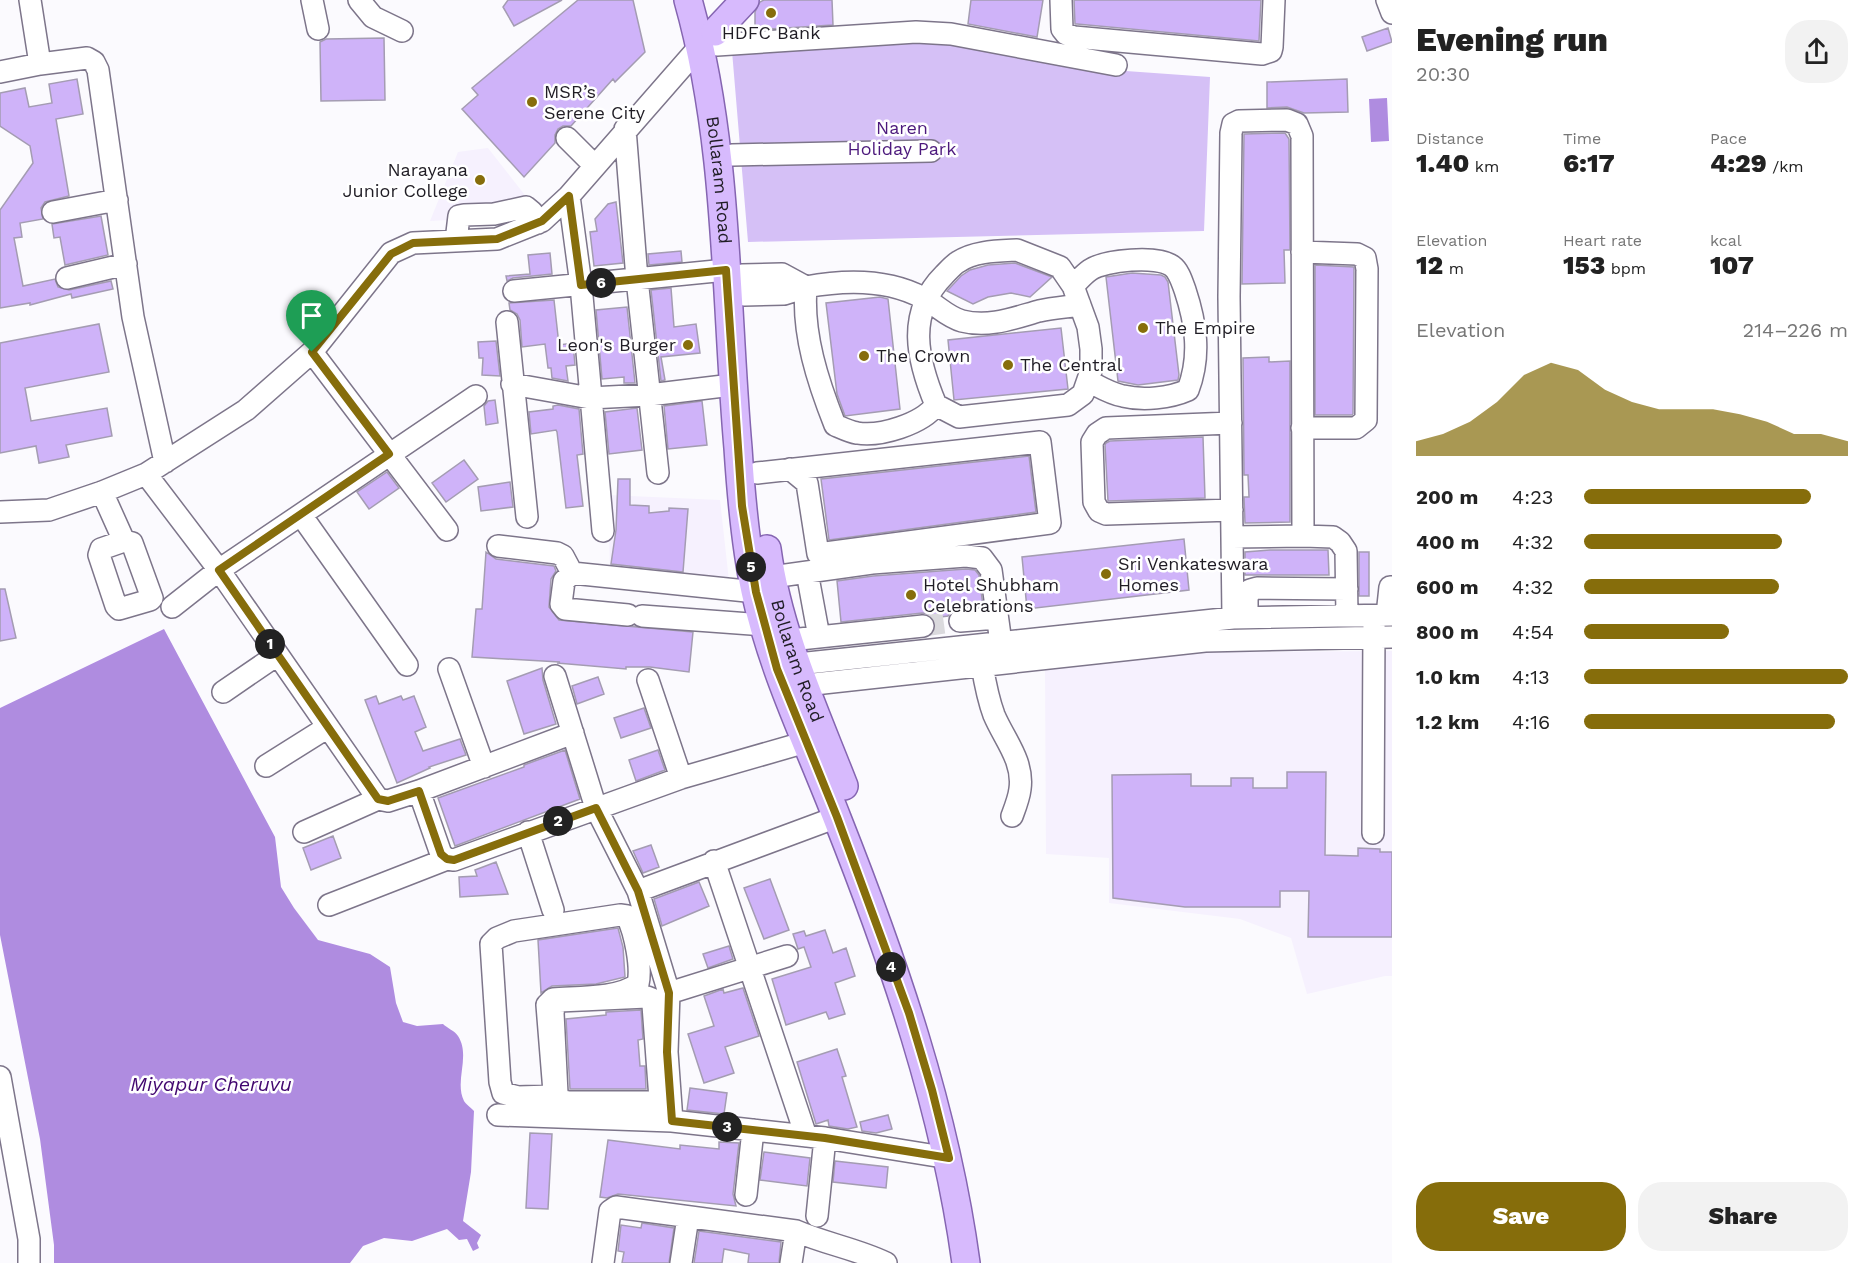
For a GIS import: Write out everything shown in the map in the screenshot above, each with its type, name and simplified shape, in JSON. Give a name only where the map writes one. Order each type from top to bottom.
[{"type":"main road","name":"Bollaram Road","points":[[688,0],[711,40],[712,107],[737,280],[757,473],[765,624],[777,669],[837,817],[909,1013],[949,1158],[966,1263]]},
{"type":"main road","name":"Bollaram Road","points":[[705,0],[711,40],[728,105],[732,155],[737,280],[732,385],[742,506],[764,584],[797,663],[880,881],[926,1010],[966,1156],[985,1263]]},
{"type":"main road","points":[[711,40],[745,0]]},
{"type":"street","points":[[30,0],[40,64]]},
{"type":"street","points":[[312,0],[318,29]]},
{"type":"street","points":[[359,0],[373,17],[402,31]]},
{"type":"street","points":[[1061,0],[1062,29],[1065,34],[1074,37],[1262,54],[1271,51],[1272,47],[1274,0]]},
{"type":"street","points":[[1387,0],[1392,14]]},
{"type":"street","points":[[0,512],[49,510],[146,474],[246,410],[312,352],[391,254],[413,243],[497,239],[538,223],[569,196],[625,129],[711,40],[888,33],[951,34],[1116,65]]},
{"type":"street","points":[[0,72],[87,58],[94,62],[98,70],[133,317],[165,462]]},
{"type":"street","points":[[1240,618],[1232,537],[1229,285],[1231,133],[1233,124],[1239,121],[1287,120],[1297,124],[1302,136],[1303,536]]},
{"type":"street","points":[[625,129],[637,279],[658,473]]},
{"type":"street","points":[[567,138],[594,165]]},
{"type":"street","points":[[732,155],[931,151]]},
{"type":"street","points":[[569,196],[581,285],[603,531]]},
{"type":"street","points":[[53,212],[117,200]]},
{"type":"street","points":[[1017,250],[1060,267],[1076,295],[1088,327],[1091,371],[1083,394],[1068,405],[959,417],[936,405],[920,358],[920,317],[925,299],[937,282],[958,261],[992,251],[1017,250]]},
{"type":"street","points":[[1302,252],[1357,254],[1365,258],[1367,269],[1366,420],[1356,428],[1302,428]]},
{"type":"street","points":[[514,291],[637,279],[737,280],[806,287],[827,283],[860,282],[908,290],[948,315],[963,321],[984,324],[1012,320],[1041,311],[1076,295],[1091,268],[1117,261],[1139,259],[1171,265],[1180,276],[1194,316],[1196,351],[1194,375],[1188,390],[1175,395],[1148,398],[1122,396],[1088,381]]},
{"type":"street","points":[[67,278],[126,264]]},
{"type":"street","points":[[806,287],[805,306],[809,341],[823,395],[835,425],[858,433],[889,431],[916,421],[932,411],[936,405]]},
{"type":"street","points":[[507,322],[527,517]]},
{"type":"street","points":[[312,352],[447,530]]},
{"type":"street","points":[[512,384],[590,398],[649,395],[732,385]]},
{"type":"street","points":[[172,607],[219,570],[476,396]]},
{"type":"street","points":[[1231,423],[1106,429],[1096,434],[1092,442],[1094,502],[1099,511],[1106,514],[1232,510]]},
{"type":"street","points":[[757,473],[1041,442],[1050,523],[819,554],[807,483],[790,470]]},
{"type":"street","points":[[146,474],[219,570],[378,799]]},
{"type":"street","points":[[102,492],[124,541]]},
{"type":"street","points":[[301,515],[407,665]]},
{"type":"street","points":[[1232,537],[1333,537],[1346,551],[1347,616]]},
{"type":"street","points":[[498,546],[557,553],[563,556],[572,573]]},
{"type":"street","points":[[765,624],[711,630],[635,616],[565,609],[561,604],[564,581],[572,573],[764,584],[807,572],[884,562],[966,556],[982,558],[991,570],[1001,643]]},
{"type":"street","points":[[807,572],[819,637]]},
{"type":"street","points":[[1373,833],[1384,615],[1392,586]]},
{"type":"street","points":[[1240,618],[1250,590],[1257,588],[1347,589]]},
{"type":"street","points":[[797,663],[1240,618],[1384,615]]},
{"type":"street","points":[[960,621],[997,618]]},
{"type":"street","points":[[797,663],[819,637],[919,626],[916,651]]},
{"type":"street","points":[[797,663],[982,665],[1205,640],[1383,637]]},
{"type":"street","points":[[223,692],[277,655]]},
{"type":"street","points":[[982,665],[986,690],[995,716],[1019,768],[1020,788],[1012,816]]},
{"type":"street","points":[[449,669],[484,767]]},
{"type":"street","points":[[555,676],[596,808],[636,906],[646,953],[669,993],[656,1053],[660,1099],[654,1102],[568,1102],[560,1100],[557,1093],[552,1013],[559,1001],[647,997],[652,999],[656,1053],[672,1121]]},
{"type":"street","points":[[648,680],[681,778]]},
{"type":"street","points":[[266,766],[328,727]]},
{"type":"street","points":[[304,832],[378,799],[388,801],[419,791],[573,734]]},
{"type":"street","points":[[329,905],[447,859],[454,860],[681,778],[806,742]]},
{"type":"street","points":[[419,791],[441,854],[447,859]]},
{"type":"street","points":[[646,953],[639,980],[634,987],[615,994],[553,999],[547,1005],[554,1092],[550,1096],[518,1097],[503,1094],[500,1082],[491,944],[497,938],[514,932],[620,915],[714,861],[837,817]]},
{"type":"street","points":[[528,832],[553,910]]},
{"type":"street","points":[[714,861],[750,968],[815,1137],[817,1216]]},
{"type":"street","points":[[669,993],[787,956]]},
{"type":"street","points":[[0,1077],[29,1239],[29,1263]]},
{"type":"street","points":[[498,1115],[672,1121],[815,1137],[949,1158]]},
{"type":"street","points":[[746,1195],[753,1130]]},
{"type":"street","points":[[603,1263],[612,1208],[796,1232],[818,1241],[865,1253],[886,1263]]},
{"type":"street","points":[[681,1263],[688,1217]]},
{"type":"street","points":[[791,1263],[796,1232]]},
{"type":"shaded area","name":"Narayana Junior College","points":[[488,148],[535,208],[516,216],[430,221],[458,152]]},
{"type":"shaded area","points":[[608,495],[720,500],[729,581],[610,571]]},
{"type":"shaded area","points":[[1392,651],[1392,976],[1307,994],[1291,938],[1240,919],[1109,903],[1109,858],[1046,854],[1045,670],[1203,652]]},
{"type":"green space","name":"Naren Holiday Park","points":[[907,39],[1126,71],[1210,77],[1204,231],[748,242],[732,51]]},
{"type":"water","points":[[1387,98],[1389,141],[1371,142],[1369,99]]},
{"type":"water","name":"Miyapur Cheruvu","points":[[164,629],[275,837],[281,887],[294,908],[318,940],[370,954],[390,967],[396,1003],[403,1022],[417,1026],[443,1024],[458,1036],[463,1052],[461,1093],[464,1101],[474,1111],[471,1172],[463,1221],[481,1235],[477,1243],[479,1248],[473,1251],[467,1239],[459,1240],[447,1229],[412,1241],[384,1238],[363,1246],[350,1263],[54,1263],[54,1245],[40,1139],[0,935],[0,708]]},
{"type":"building","points":[[508,0],[562,0],[514,26],[503,7]]},
{"type":"building","name":"MSR’s Serene City","points":[[578,0],[633,0],[645,52],[615,82],[613,79],[571,126],[558,129],[555,143],[524,177],[462,109],[478,95],[472,88]]},
{"type":"building","points":[[764,0],[832,0],[833,25],[755,30],[755,12],[760,2]]},
{"type":"building","points":[[971,0],[1043,0],[1037,37],[968,24]]},
{"type":"building","points":[[1074,0],[1261,0],[1259,41],[1075,24]]},
{"type":"building","points":[[1388,28],[1392,42],[1367,51],[1362,37]]},
{"type":"building","points":[[384,38],[385,100],[321,101],[320,42],[326,39]]},
{"type":"building","points":[[77,79],[83,114],[56,119],[69,196],[45,202],[41,208],[43,219],[20,223],[22,237],[14,238],[23,286],[55,279],[58,287],[69,290],[111,281],[113,289],[72,298],[71,294],[30,305],[30,303],[0,308],[0,210],[33,163],[30,146],[0,126],[0,93],[25,88],[29,107],[52,103],[49,84]]},
{"type":"building","points":[[1347,79],[1348,112],[1304,113],[1287,107],[1267,108],[1267,82]]},
{"type":"building","points":[[1285,133],[1289,139],[1290,250],[1284,250],[1285,283],[1242,284],[1244,134]]},
{"type":"building","points":[[616,202],[623,263],[594,266],[590,232],[597,231],[595,219],[608,204]]},
{"type":"building","points":[[101,216],[108,255],[65,265],[60,237],[54,238],[52,224]]},
{"type":"building","points":[[681,251],[682,262],[649,265],[648,254]]},
{"type":"building","points":[[550,253],[552,274],[513,278],[507,281],[506,276],[530,274],[528,255]]},
{"type":"building","points":[[1015,263],[1052,277],[1030,297],[1011,293],[988,297],[973,304],[947,291],[970,270],[988,265]]},
{"type":"building","points":[[1315,265],[1354,267],[1352,415],[1315,415]]},
{"type":"building","name":"The Empire","points":[[1132,273],[1161,275],[1168,282],[1178,380],[1138,385],[1118,381],[1106,277]]},
{"type":"building","points":[[671,288],[674,327],[696,324],[700,353],[661,357],[665,380],[661,381],[651,290]]},
{"type":"building","name":"The Crown","points":[[880,297],[888,299],[900,409],[845,416],[837,394],[826,303]]},
{"type":"building","points":[[554,300],[559,345],[573,343],[575,365],[566,366],[568,381],[552,378],[551,368],[548,368],[545,344],[522,347],[520,320],[517,314],[510,310],[509,303]]},
{"type":"building","points":[[627,307],[635,383],[624,383],[624,377],[602,379],[596,310]]},
{"type":"building","points":[[99,324],[109,372],[25,388],[31,421],[107,408],[112,436],[66,445],[69,457],[39,463],[36,446],[0,453],[0,343]]},
{"type":"building","name":"The Central","points":[[1061,328],[1068,389],[954,400],[948,340]]},
{"type":"building","points":[[496,341],[500,376],[482,375],[483,358],[479,358],[478,342]]},
{"type":"building","points":[[1269,357],[1269,362],[1290,361],[1290,522],[1245,523],[1244,497],[1249,497],[1248,475],[1244,475],[1243,358]]},
{"type":"building","points":[[495,400],[498,423],[486,425],[484,406],[488,401]]},
{"type":"building","points":[[702,401],[707,445],[668,449],[664,406]]},
{"type":"building","points":[[553,406],[579,409],[583,454],[577,455],[583,506],[566,508],[556,430],[531,434],[529,412],[553,409]]},
{"type":"building","points":[[637,408],[642,450],[609,454],[605,412]]},
{"type":"building","points":[[1203,437],[1205,498],[1108,501],[1106,443]]},
{"type":"building","points":[[1029,456],[1036,512],[829,540],[821,479]]},
{"type":"building","points":[[464,460],[478,479],[446,502],[432,483]]},
{"type":"building","points":[[387,472],[399,488],[369,509],[357,492]]},
{"type":"building","points":[[618,479],[630,479],[630,505],[649,506],[649,513],[669,511],[669,508],[688,509],[683,572],[611,564],[616,530]]},
{"type":"building","points":[[510,482],[513,507],[481,511],[478,487]]},
{"type":"building","name":"Sri Venkateswara Homes","points":[[1184,539],[1189,590],[1027,609],[1022,557]]},
{"type":"building","points":[[1328,550],[1329,575],[1245,575],[1245,552]]},
{"type":"building","points":[[486,552],[496,559],[554,566],[556,571],[551,579],[549,607],[559,620],[693,632],[689,672],[650,667],[626,667],[626,669],[557,663],[560,662],[472,657],[476,609],[482,609]]},
{"type":"building","points":[[1359,552],[1369,552],[1369,596],[1359,596]]},
{"type":"building","name":"Hotel Shubham Celebrations","points":[[975,570],[979,575],[983,606],[958,608],[948,616],[933,618],[922,613],[841,622],[837,581]]},
{"type":"building","points":[[0,589],[5,589],[16,638],[0,641]]},
{"type":"building","points":[[542,668],[543,680],[556,724],[524,734],[507,681]]},
{"type":"building","points":[[598,677],[604,694],[577,704],[572,686]]},
{"type":"building","points":[[376,696],[379,704],[401,696],[403,700],[414,696],[426,727],[415,732],[423,751],[460,739],[466,755],[429,767],[397,783],[365,700]]},
{"type":"building","points":[[644,708],[651,728],[621,738],[614,718]]},
{"type":"building","points":[[565,750],[580,799],[455,846],[438,798]]},
{"type":"building","points":[[658,750],[665,770],[636,781],[629,760]]},
{"type":"building","points":[[1287,772],[1326,772],[1325,855],[1358,856],[1358,848],[1392,852],[1392,937],[1308,937],[1309,891],[1280,891],[1280,907],[1185,907],[1113,898],[1112,775],[1191,774],[1191,786],[1231,786],[1231,778],[1253,778],[1253,788],[1287,788]]},
{"type":"building","points":[[333,836],[341,858],[311,870],[303,848]]},
{"type":"building","points":[[651,845],[659,867],[643,873],[633,851]]},
{"type":"building","points":[[496,862],[508,894],[460,897],[459,877],[477,876],[475,870]]},
{"type":"building","points":[[770,879],[789,930],[764,939],[744,888]]},
{"type":"building","points":[[699,882],[709,906],[662,926],[654,899]]},
{"type":"building","points":[[618,928],[623,947],[625,977],[596,984],[552,986],[541,993],[538,940]]},
{"type":"building","points":[[825,930],[833,953],[846,948],[855,976],[835,983],[845,1014],[829,1019],[826,1012],[786,1025],[772,979],[811,967],[804,947],[798,949],[793,934],[804,931],[806,936]]},
{"type":"building","points":[[729,946],[733,959],[708,968],[703,954]]},
{"type":"building","points":[[743,988],[759,1036],[725,1047],[734,1073],[704,1083],[688,1034],[714,1026],[704,996],[723,989],[724,993]]},
{"type":"building","points":[[641,1010],[643,1039],[638,1040],[640,1066],[645,1066],[646,1089],[570,1089],[566,1019],[606,1015],[606,1012]]},
{"type":"building","points":[[837,1049],[846,1076],[842,1077],[857,1127],[848,1129],[829,1126],[828,1120],[816,1124],[797,1062]]},
{"type":"building","points":[[690,1088],[727,1093],[724,1114],[687,1110]]},
{"type":"building","points":[[888,1115],[892,1129],[876,1133],[862,1131],[860,1122]]},
{"type":"building","points":[[530,1133],[552,1134],[548,1209],[526,1208]]},
{"type":"building","points":[[608,1140],[680,1149],[680,1145],[719,1149],[719,1142],[739,1143],[733,1194],[736,1206],[618,1194],[607,1198],[600,1197]]},
{"type":"building","points":[[764,1152],[810,1158],[807,1186],[760,1180]]},
{"type":"building","points":[[835,1161],[888,1167],[886,1188],[833,1182]]},
{"type":"building","points":[[642,1223],[674,1228],[669,1263],[622,1263],[624,1252],[618,1251],[621,1225],[641,1228]]},
{"type":"building","points":[[699,1231],[781,1242],[779,1263],[748,1263],[749,1254],[724,1249],[722,1263],[694,1263]]},
{"type":"tunnel","points":[[923,626],[960,621]]},
{"type":"place","name":"HDFC Bank","points":[[771,13]]},
{"type":"place","name":"MSR’s Serene City","points":[[532,102]]},
{"type":"place","name":"Narayana Junior College","points":[[480,180]]},
{"type":"place","name":"The Empire","points":[[1143,328]]},
{"type":"place","name":"Leon's Burger","points":[[688,345]]},
{"type":"place","name":"The Crown","points":[[864,356]]},
{"type":"place","name":"The Central","points":[[1008,365]]},
{"type":"place","name":"Sri Venkateswara Homes","points":[[1106,574]]},
{"type":"place","name":"Hotel Shubham Celebrations","points":[[911,595]]},
{"type":"route","points":[[569,196],[581,285],[726,270],[742,506],[756,592],[777,669],[837,817],[909,1013],[949,1158],[825,1138],[672,1121],[667,1052],[669,993],[638,891],[596,808],[454,860],[447,859],[441,854],[419,791],[388,801],[378,799],[219,570],[389,454],[312,352],[391,254],[413,243],[497,239],[542,221],[569,196]]}]
